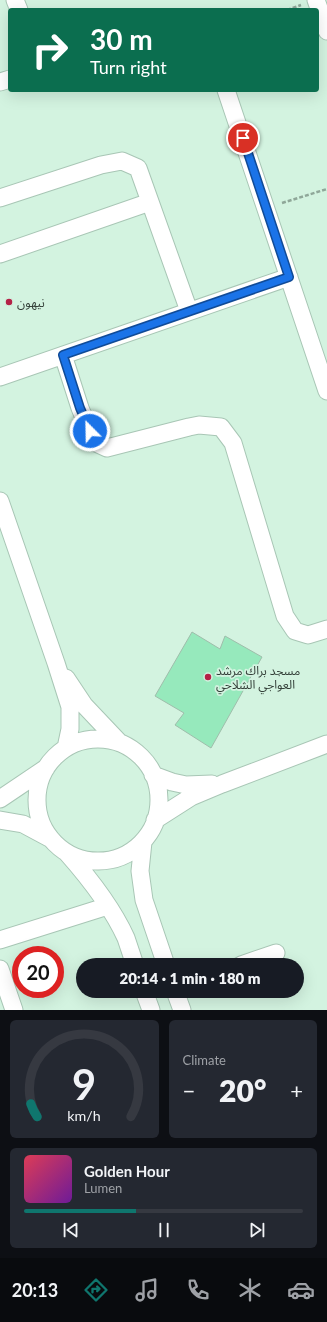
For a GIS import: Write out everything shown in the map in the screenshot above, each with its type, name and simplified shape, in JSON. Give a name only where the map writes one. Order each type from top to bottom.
[{"type":"street","points":[[319,8],[327,31]]},
{"type":"street","points":[[227,92],[327,391]]},
{"type":"street","points":[[0,198],[101,165],[122,161],[138,168],[189,311]]},
{"type":"street","points":[[0,254],[150,202]]},
{"type":"street","points":[[0,377],[289,277]]},
{"type":"street","points":[[63,355],[80,408],[94,442],[107,448],[199,425],[221,427],[233,443],[285,616],[295,631],[308,634],[327,629]]},
{"type":"street","points":[[0,501],[70,708],[70,729],[66,748]]},
{"type":"street","points":[[56,663],[84,705],[120,743],[134,751],[145,762],[153,775],[158,790],[159,805],[155,820],[149,833],[143,842],[128,853],[114,859],[99,861],[84,859],[66,852]]},
{"type":"street","points":[[52,840],[42,823],[38,809],[40,780],[46,768],[55,757],[66,748],[84,740],[102,739],[120,743]]},
{"type":"street","points":[[155,820],[191,797],[327,744]]},
{"type":"street","points":[[0,799],[46,768]]},
{"type":"street","points":[[153,775],[186,785],[222,784]]},
{"type":"street","points":[[0,820],[23,824],[52,840],[66,852],[89,878],[108,906],[126,939],[133,958]]},
{"type":"street","points":[[143,842],[140,871],[144,900],[164,958]]},
{"type":"street","points":[[0,940],[108,906]]},
{"type":"street","points":[[261,958],[276,953]]},
{"type":"street","points":[[0,969],[14,1010]]},
{"type":"street","points":[[147,998],[151,1010]]},
{"type":"street","points":[[178,998],[182,1010]]},
{"type":"path","points":[[266,208],[327,189]]},
{"type":"building","name":"مسجد براك مرشد العواجي الشلاحي","points":[[192,632],[220,649],[225,636],[262,657],[211,748],[175,725],[184,713],[155,696]]},
{"type":"place","name":"نيهون","points":[[9,302]]},
{"type":"place","name":"مسجد براك مرشد العواجي الشلاحي","points":[[208,677]]},
{"type":"route","points":[[90,431],[80,408],[63,355],[289,277],[243,138]]}]
